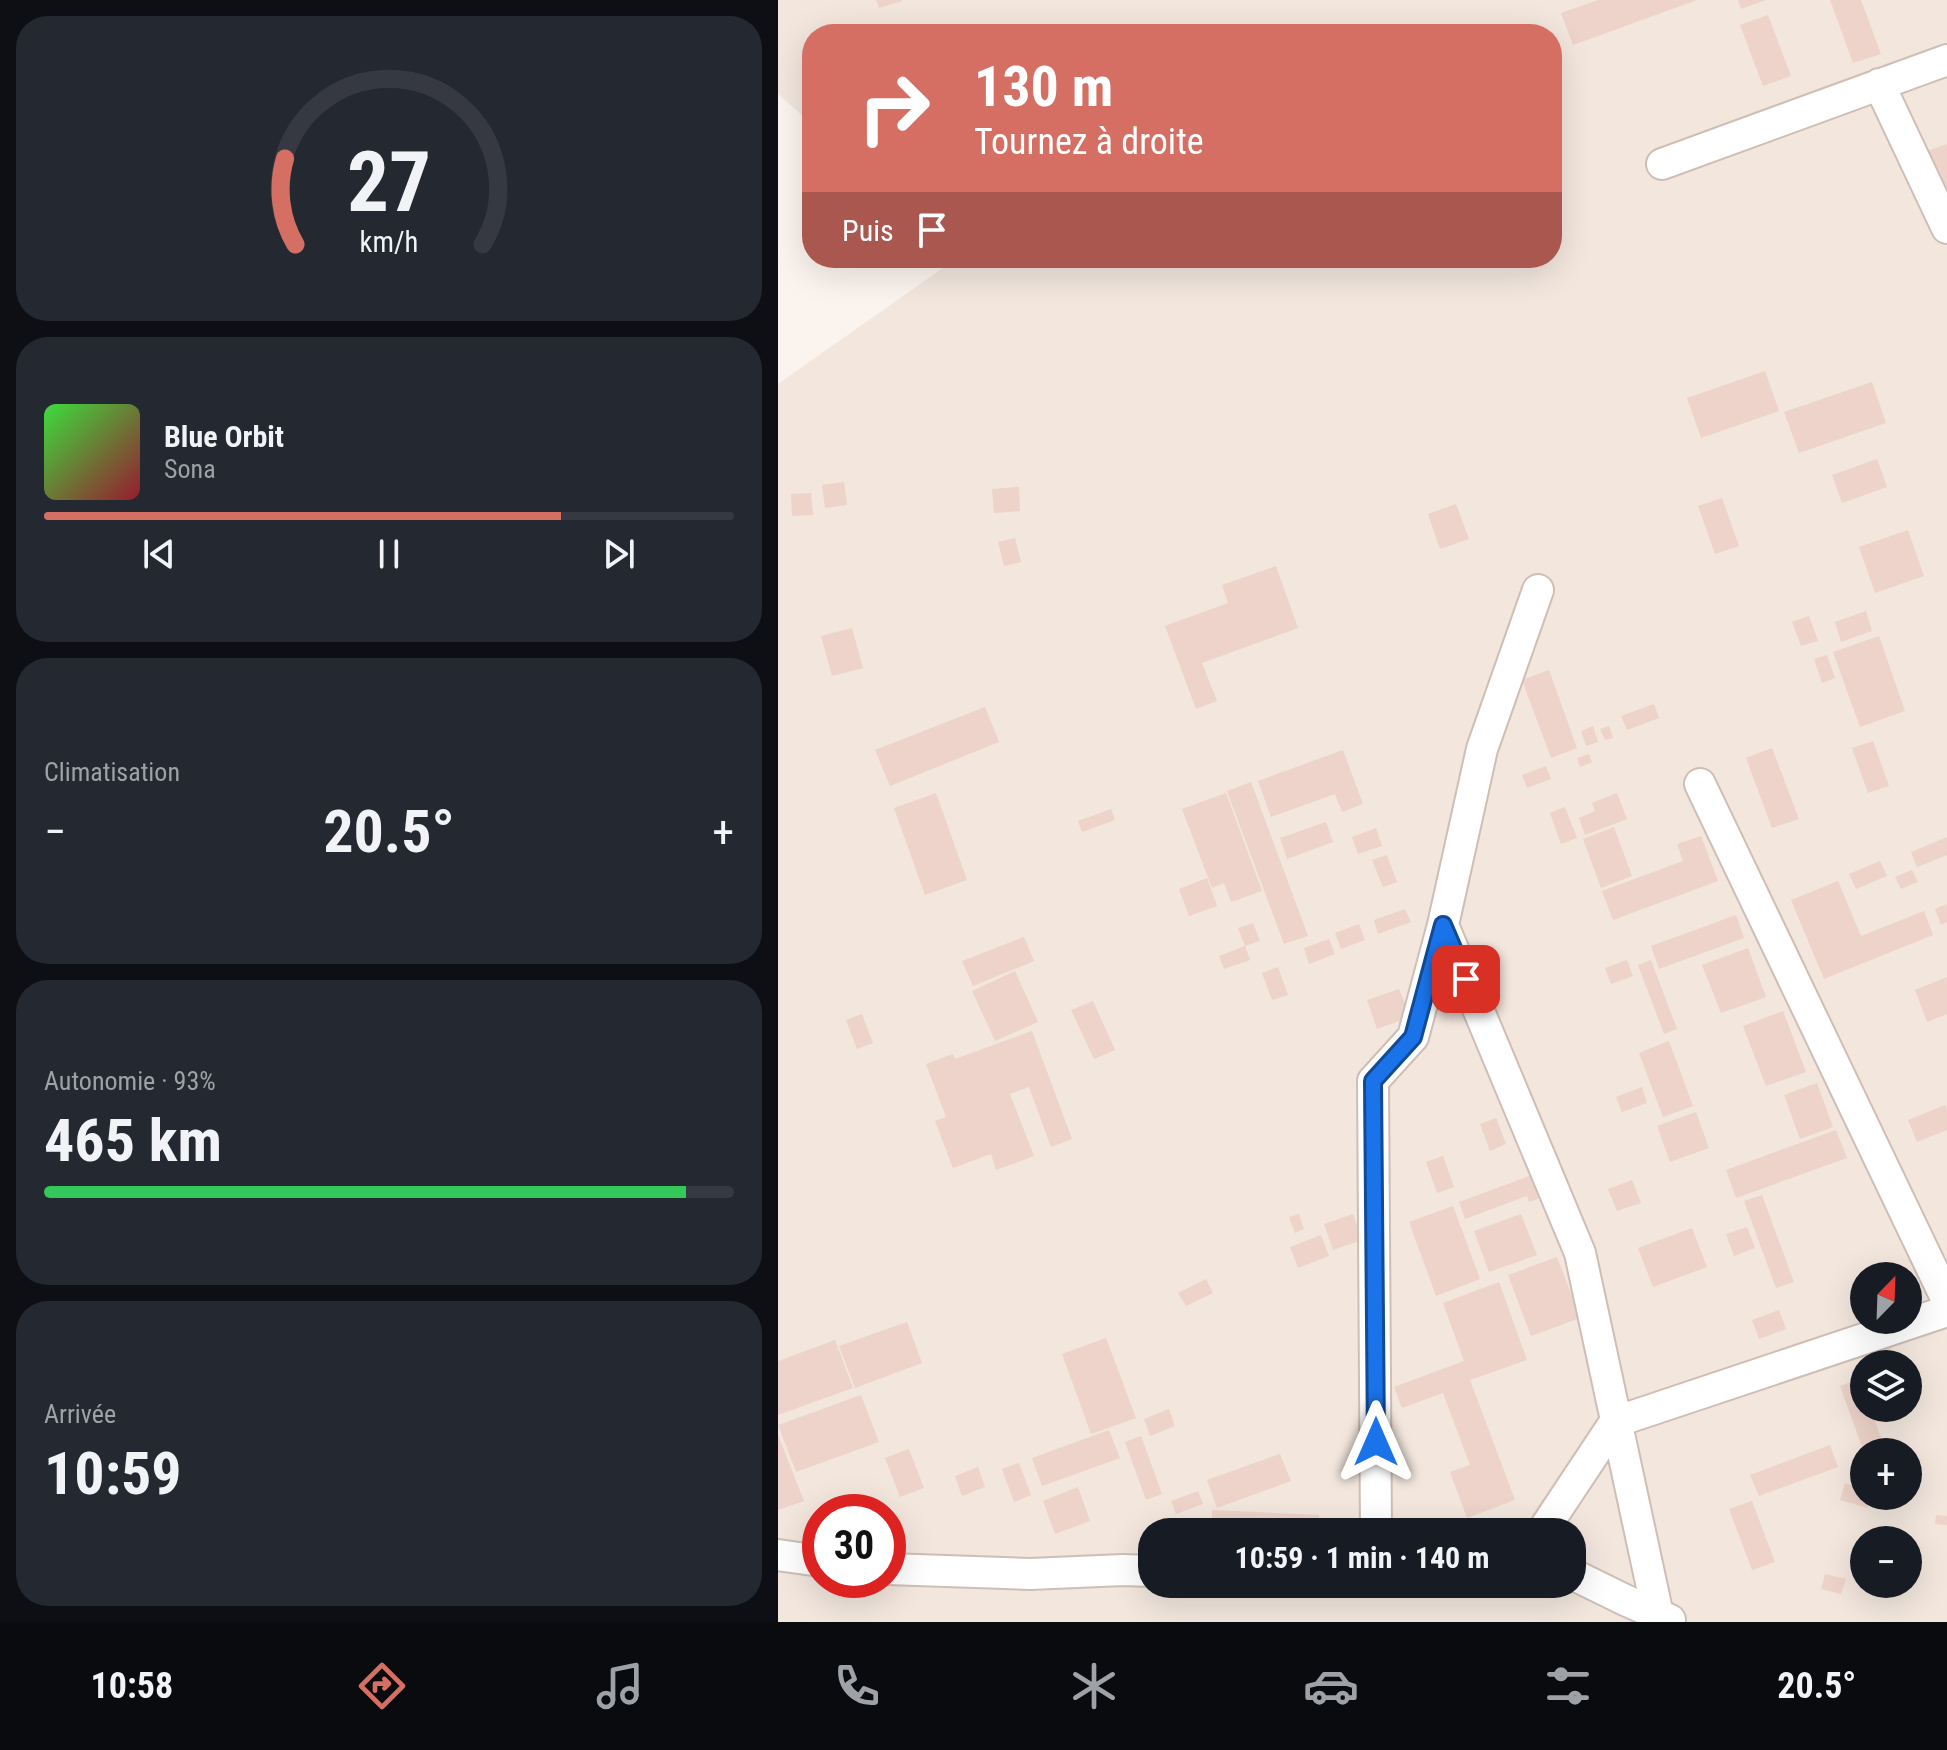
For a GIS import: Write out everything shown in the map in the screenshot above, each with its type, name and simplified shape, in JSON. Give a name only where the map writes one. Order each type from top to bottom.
[{"type":"street","points":[[1662,164],[1947,60]]},
{"type":"street","points":[[1879,84],[1947,228]]},
{"type":"street","points":[[1376,1518],[1373,1081],[1413,1037],[1443,925],[1482,749],[1538,590]]},
{"type":"street","points":[[1700,784],[1947,1300]]},
{"type":"street","points":[[1443,925],[1580,1253],[1615,1422],[1667,1619]]},
{"type":"street","points":[[1551,1518],[1615,1422],[1947,1311]]},
{"type":"street","points":[[778,1555],[802,1558]]},
{"type":"street","points":[[906,1570],[1030,1574],[1138,1571]]},
{"type":"street","points":[[1586,1581],[1667,1619]]},
{"type":"shaded area","points":[[778,0],[1947,0],[1947,1622],[778,1622],[778,384],[943,268],[1562,268],[1562,24],[802,24],[802,115],[778,94]]},
{"type":"building","points":[[876,0],[902,0],[902,1],[879,8]]},
{"type":"building","points":[[1598,0],[1697,0],[1573,45],[1561,13]]},
{"type":"building","points":[[1738,0],[1766,0],[1741,9]]},
{"type":"building","points":[[1830,0],[1861,0],[1881,54],[1853,63]]},
{"type":"building","points":[[1768,15],[1791,76],[1763,86],[1740,25]]},
{"type":"building","points":[[1947,144],[1947,190],[1941,192],[1927,151]]},
{"type":"building","points":[[1765,371],[1779,411],[1701,438],[1687,398]]},
{"type":"building","points":[[1872,382],[1886,423],[1799,453],[1784,412]]},
{"type":"building","points":[[1877,459],[1887,487],[1842,503],[1832,475]]},
{"type":"building","points":[[844,482],[847,505],[825,508],[822,485]]},
{"type":"building","points":[[1019,487],[1020,511],[994,513],[992,489]]},
{"type":"building","points":[[811,493],[813,515],[792,516],[791,494]]},
{"type":"building","points":[[1722,498],[1739,546],[1715,554],[1698,506]]},
{"type":"building","points":[[1456,504],[1469,539],[1440,549],[1428,514]]},
{"type":"building","points":[[1908,530],[1924,576],[1875,593],[1859,547]]},
{"type":"building","points":[[1015,538],[1021,562],[1004,566],[998,542]]},
{"type":"building","points":[[1276,566],[1298,628],[1202,663],[1217,701],[1196,709],[1165,626],[1228,603],[1222,585]]},
{"type":"building","points":[[1866,611],[1872,631],[1841,642],[1835,622]]},
{"type":"building","points":[[1809,616],[1818,641],[1801,646],[1792,622]]},
{"type":"building","points":[[852,628],[863,668],[832,676],[821,636]]},
{"type":"building","points":[[1879,636],[1905,711],[1860,727],[1833,652]]},
{"type":"building","points":[[1827,655],[1835,678],[1822,683],[1814,659]]},
{"type":"building","points":[[1549,670],[1577,748],[1551,758],[1522,680]]},
{"type":"building","points":[[1654,704],[1659,718],[1627,730],[1621,716]]},
{"type":"building","points":[[985,707],[999,742],[890,786],[875,750]]},
{"type":"building","points":[[1593,726],[1598,742],[1586,746],[1581,731]]},
{"type":"building","points":[[1609,726],[1613,738],[1605,740],[1600,729]]},
{"type":"building","points":[[1873,741],[1889,786],[1868,793],[1852,748]]},
{"type":"building","points":[[1772,748],[1799,819],[1772,828],[1746,758]]},
{"type":"building","points":[[1343,750],[1363,804],[1342,812],[1335,794],[1271,817],[1258,781]]},
{"type":"building","points":[[1589,754],[1592,762],[1580,767],[1577,758]]},
{"type":"building","points":[[1546,766],[1551,779],[1527,788],[1522,775]]},
{"type":"building","points":[[1251,782],[1308,936],[1284,944],[1227,791]]},
{"type":"building","points":[[936,793],[967,880],[925,895],[894,808]]},
{"type":"building","points":[[1226,793],[1262,891],[1231,902],[1224,883],[1212,888],[1182,809]]},
{"type":"building","points":[[1617,793],[1627,819],[1585,835],[1579,818],[1595,811],[1592,803]]},
{"type":"building","points":[[1565,807],[1577,838],[1561,844],[1550,813]]},
{"type":"building","points":[[1111,809],[1115,820],[1082,832],[1078,821]]},
{"type":"building","points":[[1326,822],[1333,842],[1287,859],[1280,838]]},
{"type":"building","points":[[1614,827],[1632,876],[1601,888],[1583,839]]},
{"type":"building","points":[[1376,828],[1382,846],[1358,854],[1352,837]]},
{"type":"building","points":[[1701,836],[1718,881],[1613,920],[1602,891],[1683,861],[1677,844]]},
{"type":"building","points":[[1947,837],[1947,855],[1917,867],[1911,852]]},
{"type":"building","points":[[1387,855],[1397,882],[1383,887],[1372,860]]},
{"type":"building","points":[[1880,861],[1887,876],[1856,889],[1849,874]]},
{"type":"building","points":[[1912,870],[1918,882],[1901,889],[1895,877]]},
{"type":"building","points":[[1207,878],[1217,906],[1189,916],[1179,889]]},
{"type":"building","points":[[1838,881],[1861,936],[1924,911],[1933,935],[1824,979],[1791,900]]},
{"type":"building","points":[[1947,904],[1947,922],[1941,925],[1935,909]]},
{"type":"building","points":[[1405,909],[1411,922],[1378,934],[1374,920]]},
{"type":"building","points":[[1736,915],[1744,938],[1659,969],[1651,946]]},
{"type":"building","points":[[1253,923],[1260,941],[1245,946],[1238,928]]},
{"type":"building","points":[[1359,924],[1365,940],[1341,949],[1335,933]]},
{"type":"building","points":[[1024,937],[1034,961],[973,986],[962,961]]},
{"type":"building","points":[[1329,939],[1335,954],[1309,964],[1304,948]]},
{"type":"building","points":[[1245,946],[1250,960],[1224,969],[1219,956]]},
{"type":"building","points":[[1748,948],[1766,997],[1721,1013],[1702,965]]},
{"type":"building","points":[[1627,960],[1633,976],[1611,984],[1605,968]]},
{"type":"building","points":[[1651,960],[1677,1029],[1664,1034],[1638,965]]},
{"type":"building","points":[[1278,967],[1288,995],[1272,1000],[1262,973]]},
{"type":"building","points":[[1015,971],[1038,1022],[995,1041],[972,991]]},
{"type":"building","points":[[1947,977],[1947,1014],[1927,1022],[1915,990]]},
{"type":"building","points":[[1399,989],[1410,1017],[1377,1029],[1367,1000]]},
{"type":"building","points":[[1093,1001],[1115,1050],[1094,1059],[1071,1010]]},
{"type":"building","points":[[1783,1011],[1806,1072],[1766,1086],[1743,1026]]},
{"type":"building","points":[[862,1014],[873,1043],[857,1049],[846,1020]]},
{"type":"building","points":[[1032,1031],[1072,1139],[1051,1147],[1029,1087],[1010,1094],[1034,1156],[996,1170],[991,1154],[953,1168],[935,1121],[946,1117],[926,1064],[953,1054],[955,1059]]},
{"type":"building","points":[[1669,1041],[1693,1106],[1663,1117],[1639,1053]]},
{"type":"building","points":[[1817,1083],[1833,1127],[1800,1139],[1784,1095]]},
{"type":"building","points":[[1642,1087],[1647,1103],[1622,1112],[1616,1097]]},
{"type":"building","points":[[1945,1105],[1947,1130],[1917,1142],[1908,1120]]},
{"type":"building","points":[[1696,1112],[1709,1148],[1670,1162],[1657,1126]]},
{"type":"building","points":[[1496,1118],[1506,1144],[1490,1151],[1480,1124]]},
{"type":"building","points":[[1836,1130],[1847,1158],[1736,1198],[1726,1170]]},
{"type":"building","points":[[1443,1156],[1454,1187],[1437,1193],[1426,1162]]},
{"type":"building","points":[[1532,1175],[1540,1198],[1529,1202],[1527,1196],[1465,1219],[1459,1202]]},
{"type":"building","points":[[1632,1180],[1641,1203],[1617,1211],[1608,1189]]},
{"type":"building","points":[[1762,1195],[1794,1282],[1776,1288],[1744,1201]]},
{"type":"building","points":[[1453,1206],[1480,1279],[1436,1296],[1409,1222]]},
{"type":"building","points":[[1299,1214],[1304,1229],[1295,1233],[1289,1217]]},
{"type":"building","points":[[1353,1214],[1362,1240],[1333,1250],[1324,1224]]},
{"type":"building","points":[[1521,1214],[1537,1255],[1489,1272],[1474,1231]]},
{"type":"building","points":[[1747,1227],[1755,1248],[1734,1256],[1726,1234]]},
{"type":"building","points":[[1692,1228],[1707,1267],[1653,1287],[1638,1248]]},
{"type":"building","points":[[1321,1235],[1329,1256],[1298,1268],[1290,1247]]},
{"type":"building","points":[[1557,1257],[1580,1318],[1531,1336],[1508,1275]]},
{"type":"building","points":[[1206,1279],[1213,1293],[1186,1306],[1178,1293]]},
{"type":"building","points":[[1499,1282],[1527,1360],[1470,1380],[1515,1500],[1467,1518],[1450,1472],[1470,1465],[1443,1393],[1402,1408],[1394,1387],[1464,1361],[1443,1303]]},
{"type":"building","points":[[1779,1310],[1786,1329],[1759,1339],[1752,1320]]},
{"type":"building","points":[[907,1322],[922,1363],[855,1388],[839,1346]]},
{"type":"building","points":[[1106,1338],[1136,1418],[1091,1434],[1062,1354]]},
{"type":"building","points":[[835,1340],[853,1388],[778,1415],[778,1361]]},
{"type":"building","points":[[1889,1343],[1891,1350],[1869,1350]]},
{"type":"building","points":[[1850,1382],[1850,1414],[1840,1386]]},
{"type":"building","points":[[861,1395],[879,1442],[796,1472],[778,1425]]},
{"type":"building","points":[[1169,1409],[1175,1426],[1150,1436],[1144,1419]]},
{"type":"building","points":[[1853,1422],[1875,1422],[1881,1438],[1859,1438]]},
{"type":"building","points":[[1109,1430],[1120,1458],[1042,1486],[1032,1458]]},
{"type":"building","points":[[778,1435],[802,1502],[778,1510]]},
{"type":"building","points":[[1141,1436],[1162,1494],[1146,1500],[1125,1442]]},
{"type":"building","points":[[1830,1445],[1838,1467],[1759,1496],[1750,1475]]},
{"type":"building","points":[[909,1449],[924,1488],[899,1494],[885,1458]]},
{"type":"building","points":[[1280,1454],[1291,1481],[1217,1508],[1207,1480]]},
{"type":"building","points":[[1019,1463],[1031,1495],[1014,1502],[1002,1469]]},
{"type":"building","points":[[978,1467],[985,1487],[962,1496],[955,1476]]},
{"type":"building","points":[[1845,1483],[1850,1485],[1850,1503],[1840,1500]]},
{"type":"building","points":[[1078,1487],[1090,1521],[1055,1534],[1043,1501]]},
{"type":"building","points":[[1198,1491],[1203,1504],[1176,1514],[1171,1501]]},
{"type":"building","points":[[1752,1501],[1775,1562],[1752,1570],[1729,1509]]},
{"type":"building","points":[[1212,1510],[1319,1515],[1319,1518],[1212,1518]]},
{"type":"building","points":[[1936,1515],[1947,1516],[1947,1525],[1935,1524]]},
{"type":"building","points":[[1825,1574],[1846,1579],[1841,1594],[1821,1589]]},
{"type":"route","points":[[1376,1442],[1373,1081],[1413,1037],[1443,925],[1466,979]]}]
